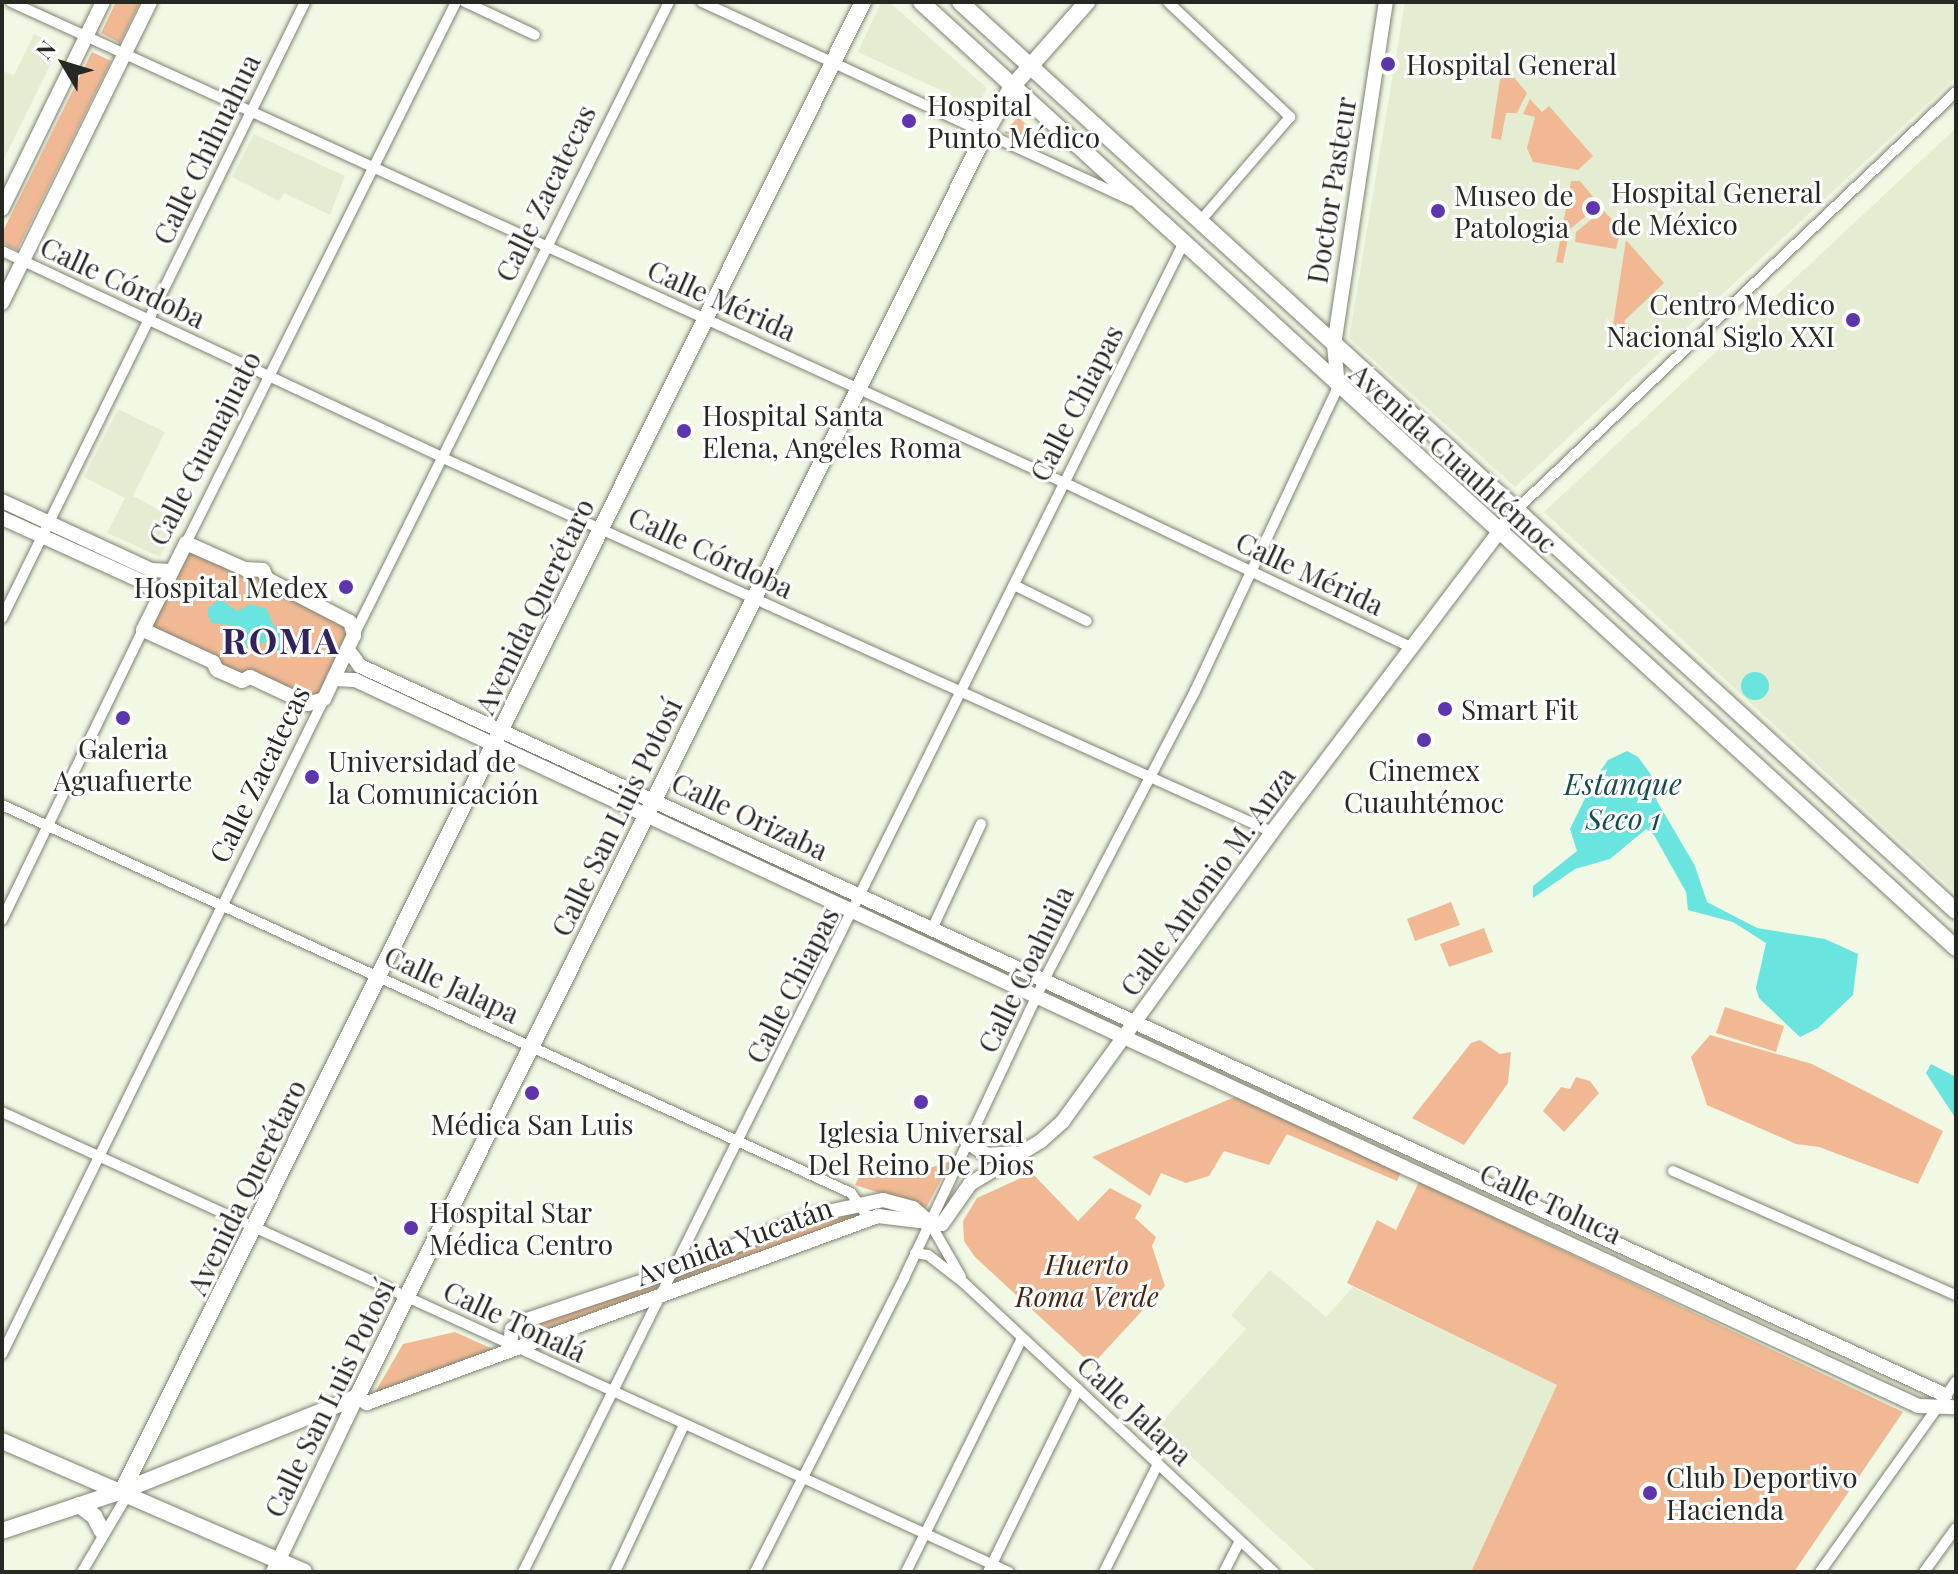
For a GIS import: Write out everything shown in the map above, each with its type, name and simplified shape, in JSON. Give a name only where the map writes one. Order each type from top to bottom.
[{"type":"main road","name":"Avenida Querétaro","points":[[125,1492],[863,2]]},
{"type":"main road","name":"Avenida Cuauhtémoc","points":[[921,2],[1133,201],[1956,948]]},
{"type":"main road","name":"Avenida Cuauhtémoc","points":[[960,2],[1956,911]]},
{"type":"main road","name":"Calle San Luis Potosí","points":[[357,1397],[985,134],[1011,88],[1087,2]]},
{"type":"main road","name":"Avenida Yucatán","points":[[79,1505],[125,1492],[357,1397]]},
{"type":"main road","points":[[2,1441],[168,1511],[276,1566],[304,1572]]},
{"type":"main road","points":[[165,1474],[161,1489],[168,1511]]},
{"type":"main road","points":[[2,1531],[79,1505],[94,1516],[102,1531]]},
{"type":"street","name":"Calle Mérida","points":[[11,2],[1063,482],[1411,647]]},
{"type":"street","points":[[2,209],[103,2]]},
{"type":"street","points":[[2,303],[150,2]]},
{"type":"street","name":"Calle Chihuahua","points":[[2,618],[305,2]]},
{"type":"street","name":"Calle Guanajuato","points":[[2,920],[171,571],[456,2]]},
{"type":"street","points":[[465,2],[535,35]]},
{"type":"street","name":"Calle Zacatecas","points":[[2,1354],[354,635],[669,2]]},
{"type":"street","points":[[702,2],[1133,201]]},
{"type":"street","points":[[1168,2],[1290,117],[1201,220]]},
{"type":"street","name":"Doctor Pasteur","points":[[1338,387],[1334,345],[1385,3]]},
{"type":"street","points":[[1515,511],[1956,92]]},
{"type":"street","name":"Calle Chiapas","points":[[523,1572],[963,696],[1063,482],[1183,244]]},
{"type":"street","name":"Calle Córdoba","points":[[2,251],[443,458],[963,696],[1149,781],[1272,832]]},
{"type":"street","name":"Calle Coahuila","points":[[755,1572],[930,1223],[1044,980],[1149,781],[1252,572],[1338,387]]},
{"type":"street","points":[[2,501],[45,529],[145,583],[158,598]]},
{"type":"street","name":"Calle Antonio M. Anza","points":[[930,1223],[942,1224],[970,1184],[1023,1152],[1063,1121],[1272,832],[1515,511]]},
{"type":"street","points":[[2,518],[45,529],[151,570],[171,571]]},
{"type":"street","points":[[186,543],[245,569],[263,570],[267,579],[345,617],[354,635]]},
{"type":"street","points":[[1014,585],[1087,621]]},
{"type":"street","points":[[143,630],[213,662],[217,670],[242,681],[250,677],[308,704],[324,699]]},
{"type":"street","name":"Calle Orizaba","points":[[348,650],[360,666],[502,730],[650,808]]},
{"type":"street","name":"Calle Orizaba","points":[[334,679],[355,680],[494,746],[650,808],[859,903],[1037,995],[1127,1035]]},
{"type":"street","name":"Calle Jalapa","points":[[2,805],[740,1142],[861,1202]]},
{"type":"street","points":[[932,929],[981,824]]},
{"type":"street","name":"Calle Orizaba","points":[[859,903],[932,929],[1137,1022]]},
{"type":"street","name":"Calle Toluca","points":[[1137,1022],[1509,1194],[1956,1407]]},
{"type":"street","name":"Calle Toluca","points":[[1127,1035],[1918,1406],[1942,1400]]},
{"type":"street","name":"Calle Tonalá","points":[[2,1112],[98,1159],[924,1534],[990,1568],[1009,1572]]},
{"type":"street","points":[[967,1142],[987,1155],[1023,1152]]},
{"type":"street","points":[[1673,1171],[1956,1295]]},
{"type":"street","points":[[1502,1209],[1509,1194]]},
{"type":"street","points":[[861,1202],[869,1219]]},
{"type":"street","name":"Avenida Yucatán","points":[[514,1347],[514,1325],[673,1271],[729,1245],[861,1202],[906,1205],[930,1223]]},
{"type":"street","name":"Avenida Yucatán","points":[[357,1397],[367,1403],[869,1219],[890,1215],[930,1223]]},
{"type":"street","name":"Calle Jalapa","points":[[930,1223],[964,1283]]},
{"type":"street","name":"Calle Jalapa","points":[[915,1253],[928,1255],[964,1283],[1021,1340],[1078,1389],[1274,1572]]},
{"type":"street","points":[[906,1572],[1021,1340]]},
{"type":"street","points":[[1820,1572],[1956,1381]]},
{"type":"street","points":[[990,1568],[1078,1389]]},
{"type":"street","name":"Calle San Luis Potosí","points":[[276,1566],[357,1397]]},
{"type":"street","points":[[615,1572],[684,1425]]},
{"type":"street","points":[[1104,1572],[1158,1464]]},
{"type":"street","name":"Avenida Querétaro","points":[[82,1572],[125,1492]]},
{"type":"street","points":[[1924,1572],[1956,1528]]},
{"type":"street","points":[[1224,1572],[1240,1541]]},
{"type":"shaded area","points":[[881,2],[889,2],[987,88],[977,107],[858,52]]},
{"type":"shaded area","name":"Hospital General de México","points":[[1405,2],[1956,2],[1956,77],[1515,487],[1349,338]]},
{"type":"shaded area","points":[[34,34],[54,44],[57,51],[2,163],[2,71],[14,75]]},
{"type":"shaded area","name":"Centro Medico Nacional Siglo XXI","points":[[1956,128],[1956,893],[1544,512]]},
{"type":"shaded area","points":[[254,134],[345,176],[330,215],[284,193],[279,201],[232,177]]},
{"type":"shaded area","points":[[118,409],[165,432],[133,496],[179,520],[160,557],[107,533],[125,498],[84,477]]},
{"type":"shaded area","points":[[1270,1270],[1326,1317],[1353,1287],[1557,1385],[1471,1572],[1317,1572],[1158,1426],[1246,1329],[1231,1315]]},
{"type":"green space","points":[[116,2],[140,2],[120,43],[101,33]]},
{"type":"green space","points":[[92,52],[111,61],[17,250],[2,243],[2,233]]},
{"type":"green space","points":[[1507,69],[1527,93],[1517,113],[1506,113],[1501,140],[1491,138],[1501,73]]},
{"type":"green space","points":[[1530,99],[1542,112],[1549,106],[1593,156],[1578,170],[1533,162],[1527,148],[1535,117],[1523,114]]},
{"type":"green space","points":[[1018,117],[1050,145],[1004,133]]},
{"type":"green space","points":[[1571,181],[1580,181],[1600,205],[1570,229],[1563,263],[1556,262]]},
{"type":"green space","points":[[1603,210],[1621,229],[1616,249],[1575,242],[1576,232]]},
{"type":"green space","points":[[1626,240],[1664,283],[1624,321],[1630,328],[1623,333],[1612,331]]},
{"type":"green space","points":[[186,543],[353,627],[319,703],[242,681],[143,630]]},
{"type":"green space","points":[[1451,902],[1460,925],[1415,941],[1407,919]]},
{"type":"green space","points":[[1484,928],[1493,952],[1449,967],[1440,944]]},
{"type":"green space","points":[[1725,1007],[1784,1026],[1776,1052],[1716,1033]]},
{"type":"green space","points":[[1710,1035],[1812,1064],[1943,1131],[1918,1184],[1819,1147],[1796,1144],[1707,1105],[1691,1057]]},
{"type":"green space","points":[[1480,1040],[1500,1054],[1511,1052],[1508,1083],[1464,1145],[1412,1118],[1471,1043]]},
{"type":"green space","points":[[1576,1077],[1590,1081],[1599,1093],[1564,1132],[1543,1111],[1561,1087],[1570,1089]]},
{"type":"green space","points":[[1235,1097],[1401,1172],[1397,1181],[1287,1134],[1269,1165],[1224,1151],[1209,1176],[1186,1183],[1161,1173],[1150,1196],[1092,1157]]},
{"type":"green space","points":[[951,1161],[926,1208],[855,1185],[866,1163],[899,1178]]},
{"type":"green space","name":"Huerto Roma Verde","points":[[1032,1173],[1078,1221],[1110,1188],[1142,1205],[1135,1218],[1156,1237],[1152,1246],[1165,1286],[1092,1365],[975,1257],[964,1241],[963,1221],[977,1198]]},
{"type":"green space","points":[[1419,1182],[1903,1412],[1794,1572],[1471,1572],[1557,1385],[1347,1283],[1377,1220],[1396,1230]]},
{"type":"green space","points":[[856,1207],[860,1214],[857,1217],[671,1285],[676,1272]]},
{"type":"green space","points":[[666,1276],[659,1291],[516,1343],[513,1329]]},
{"type":"green space","points":[[455,1332],[497,1351],[374,1394],[403,1344]]},
{"type":"water","points":[[220,599],[237,611],[251,604],[267,609],[274,627],[293,632],[291,647],[279,653],[266,642],[250,647],[240,643],[231,625],[212,623],[208,616],[208,608]]},
{"type":"water","points":[[1755,672],[1765,676],[1769,686],[1765,696],[1755,700],[1745,696],[1741,686],[1745,676]]},
{"type":"water","name":"Estanque Seco 1","points":[[1627,751],[1638,757],[1652,776],[1657,801],[1695,866],[1707,902],[1757,928],[1825,939],[1858,954],[1853,995],[1818,1028],[1800,1037],[1759,998],[1756,988],[1766,943],[1733,922],[1688,910],[1686,892],[1654,835],[1646,829],[1610,859],[1575,869],[1533,898],[1533,886],[1577,851],[1570,829],[1593,782],[1608,760]]},
{"type":"water","points":[[1931,1064],[1956,1077],[1956,1119],[1926,1073]]},
{"type":"place","name":"Hospital General","points":[[1388,64]]},
{"type":"place","name":"Hospital Punto Médico","points":[[909,121]]},
{"type":"place","name":"Hospital General de México","points":[[1593,208]]},
{"type":"place","name":"Museo de Patologia","points":[[1438,211]]},
{"type":"place","name":"Centro Medico Nacional Siglo XXI","points":[[1853,320]]},
{"type":"place","name":"Hospital Santa Elena, Angeles Roma","points":[[684,431]]},
{"type":"place","name":"Hospital Medex","points":[[346,587]]},
{"type":"place","name":"Smart Fit","points":[[1445,709]]},
{"type":"place","name":"Galeria Aguafuerte","points":[[123,718]]},
{"type":"place","name":"Cinemex Cuauhtémoc","points":[[1424,740]]},
{"type":"place","name":"Universidad de la Comunicación","points":[[312,777]]},
{"type":"place","name":"Médica San Luis","points":[[532,1093]]},
{"type":"place","name":"Iglesia Universal Del Reino De Dios","points":[[921,1102]]},
{"type":"place","name":"Hospital Star Médica Centro","points":[[411,1228]]},
{"type":"place","name":"Club Deportivo Hacienda","points":[[1650,1493]]},
{"type":"district","name":"ROMA","points":[[281,640]]}]
